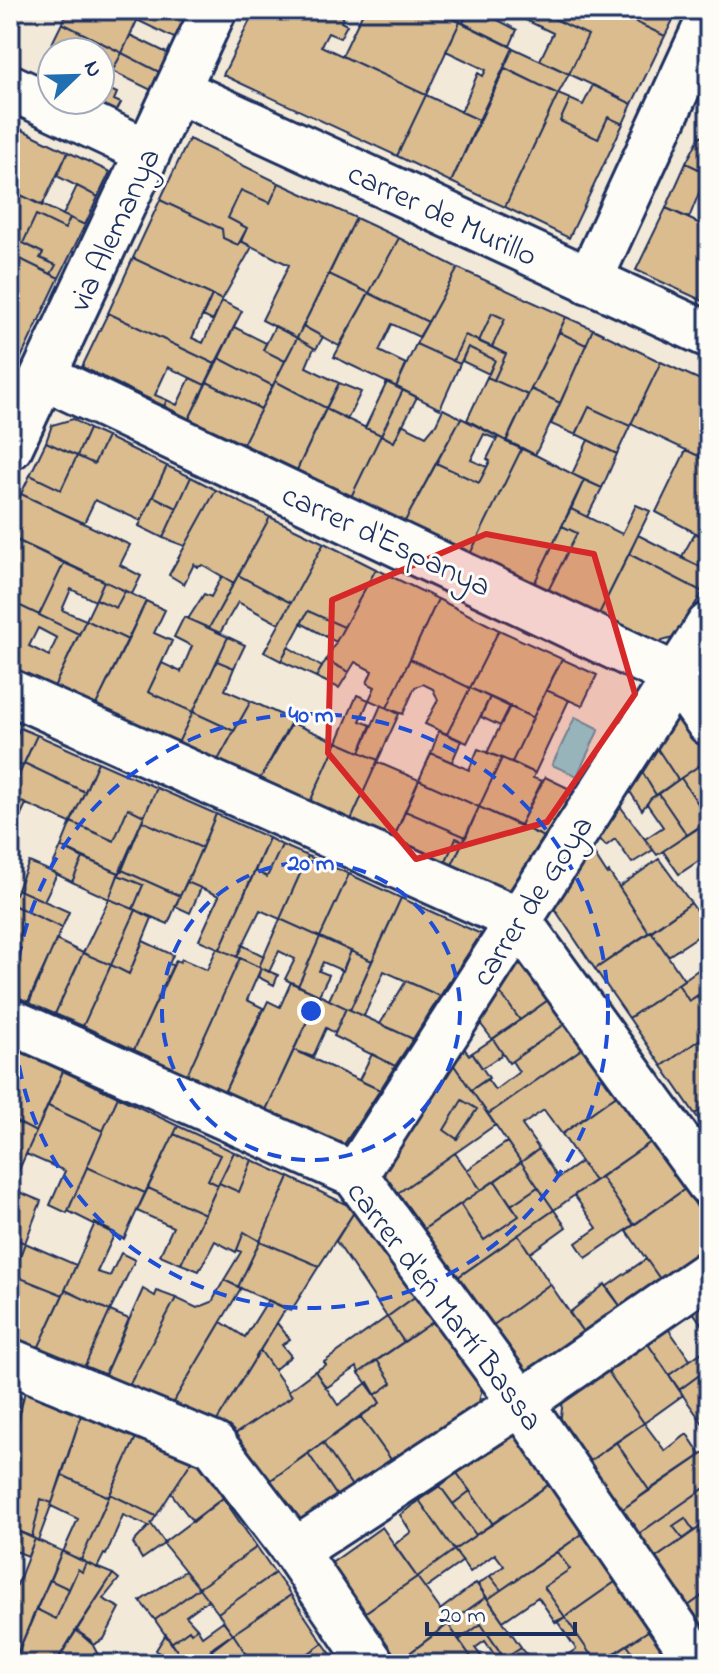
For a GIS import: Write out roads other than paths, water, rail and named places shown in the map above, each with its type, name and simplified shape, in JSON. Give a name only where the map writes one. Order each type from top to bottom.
[{"type":"street","name":"via Alemanya","points":[[10,447],[214,10]]},
{"type":"street","points":[[589,281],[709,20]]},
{"type":"street","points":[[10,87],[148,152]]},
{"type":"street","name":"carrer de Murillo","points":[[177,90],[709,335]]},
{"type":"street","name":"carrer d'Espanya","points":[[45,377],[676,676],[709,723]]},
{"type":"street","name":"carrer de Goya","points":[[355,1175],[709,625]]},
{"type":"street","points":[[10,692],[518,920],[709,1183]]},
{"type":"street","name":"carrer d'en Martí Bassa","points":[[10,1021],[355,1175],[521,1403],[700,1664]]},
{"type":"street","points":[[295,1551],[521,1403],[709,1273]]},
{"type":"street","points":[[10,1361],[214,1445],[295,1551],[372,1664]]},
{"type":"water","points":[[575,717],[599,729],[577,776],[552,765]]}]
